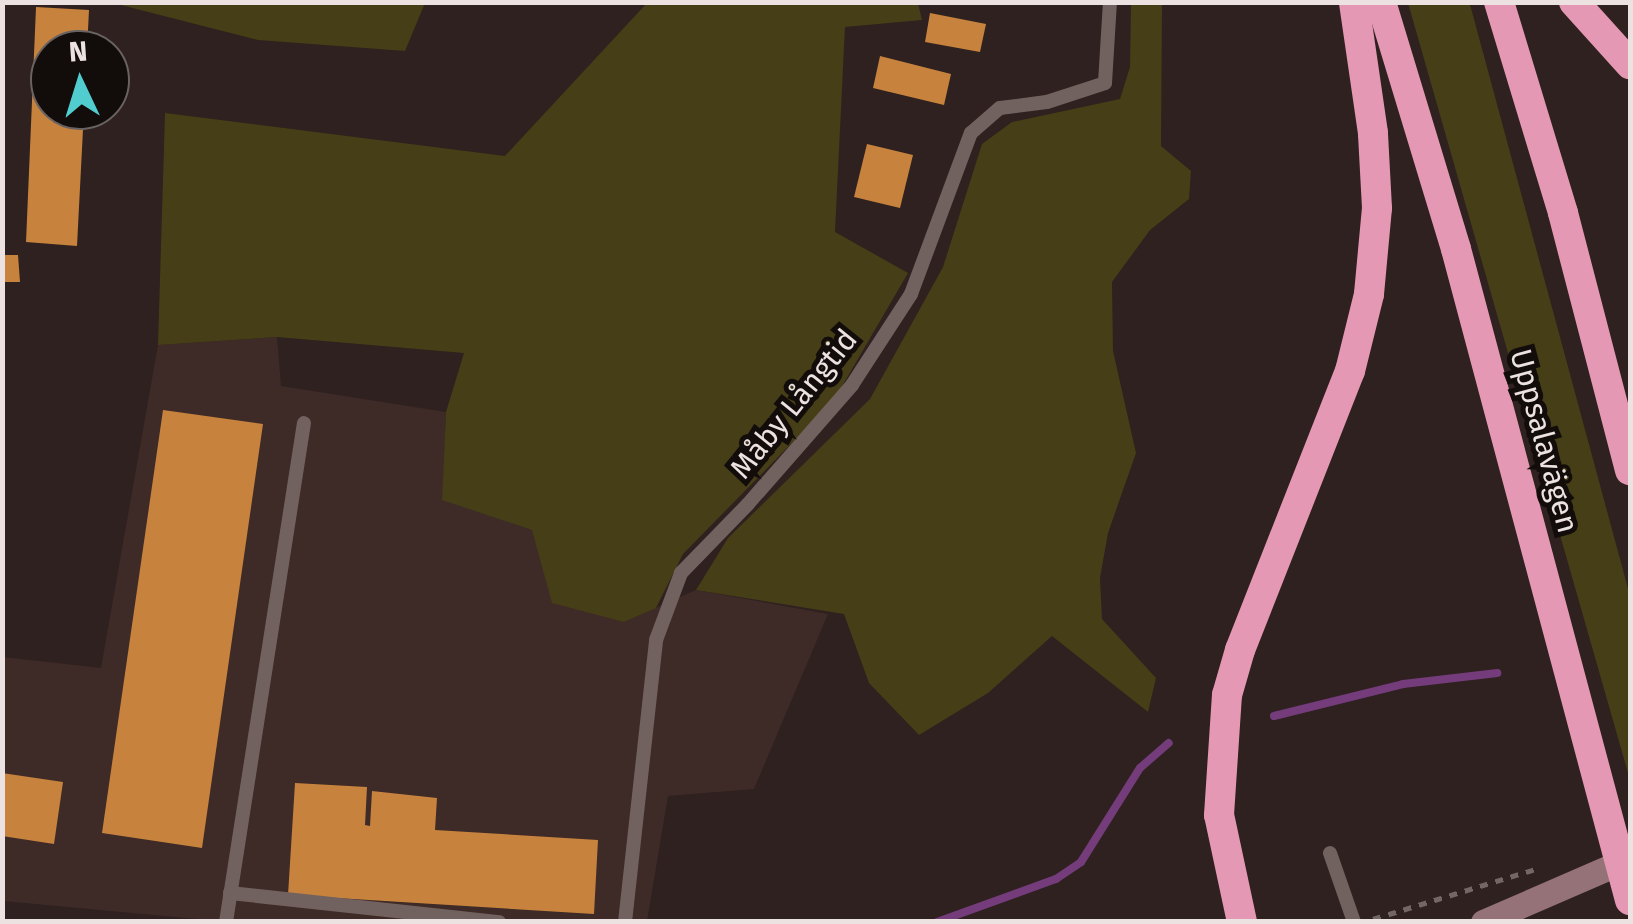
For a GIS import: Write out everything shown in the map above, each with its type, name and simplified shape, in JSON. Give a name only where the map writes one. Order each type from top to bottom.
[{"type":"highway","points":[[1242,922],[1219,815],[1227,695],[1350,372],[1369,294],[1376,208],[1373,133],[1354,2]]},
{"type":"highway","name":"Uppsalavägen","points":[[1381,2],[1456,248],[1630,900]]},
{"type":"highway","points":[[1499,2],[1563,213],[1630,470]]},
{"type":"highway","points":[[1574,2],[1630,64]]},
{"type":"main road","points":[[1483,922],[1630,858]]},
{"type":"lane","name":"Måby Långtid","points":[[625,922],[656,640],[681,573],[748,504],[852,385],[912,294],[971,133],[1000,108],[1047,102],[1105,83],[1110,2]]},
{"type":"lane","points":[[226,922],[304,423]]},
{"type":"lane","points":[[1330,853],[1354,922]]},
{"type":"lane","points":[[230,893],[499,922]]},
{"type":"path","points":[[1366,922],[1420,901],[1547,866]]},
{"type":"shaded area","points":[[425,2],[405,51],[258,40],[113,3]]},
{"type":"shaded area","points":[[647,3],[918,3],[922,20],[845,27],[835,232],[908,273],[834,400],[683,554],[656,608],[624,622],[552,603],[532,530],[442,500],[446,412],[464,353],[277,337],[158,345],[165,113],[505,156]]},
{"type":"shaded area","points":[[1131,3],[1162,3],[1161,146],[1191,171],[1189,199],[1150,230],[1112,282],[1113,351],[1136,453],[1108,533],[1100,578],[1102,619],[1156,678],[1148,712],[1052,636],[988,693],[919,735],[869,683],[844,614],[696,590],[728,538],[870,399],[943,267],[982,144],[1012,122],[1120,99],[1130,67]]},
{"type":"shaded area","points":[[1408,3],[1469,3],[1471,8],[1630,596],[1630,780]]},
{"type":"shaded area","points":[[277,337],[281,386],[446,412],[443,499],[532,530],[624,622],[696,590],[828,614],[754,789],[668,796],[647,921],[218,921],[3,901],[3,657],[101,668],[158,345]]},
{"type":"building","points":[[36,7],[89,10],[88,30],[35,30]]},
{"type":"building","points":[[930,13],[986,24],[980,52],[925,42]]},
{"type":"building","points":[[880,56],[951,74],[944,105],[873,88]]},
{"type":"building","points":[[31,130],[83,130],[77,246],[26,242]]},
{"type":"building","points":[[867,144],[913,155],[900,208],[854,197]]},
{"type":"building","points":[[2,255],[18,255],[20,282],[2,282]]},
{"type":"building","points":[[163,410],[263,424],[202,848],[102,833]]},
{"type":"building","points":[[2,773],[63,782],[54,844],[2,836]]},
{"type":"building","points":[[295,783],[367,787],[365,825],[370,826],[372,791],[437,798],[435,830],[598,840],[594,914],[288,895]]},
{"type":"waterway","points":[[1274,716],[1403,684],[1497,673]]},
{"type":"waterway","points":[[937,922],[1056,879],[1081,862],[1140,768],[1169,743]]}]
